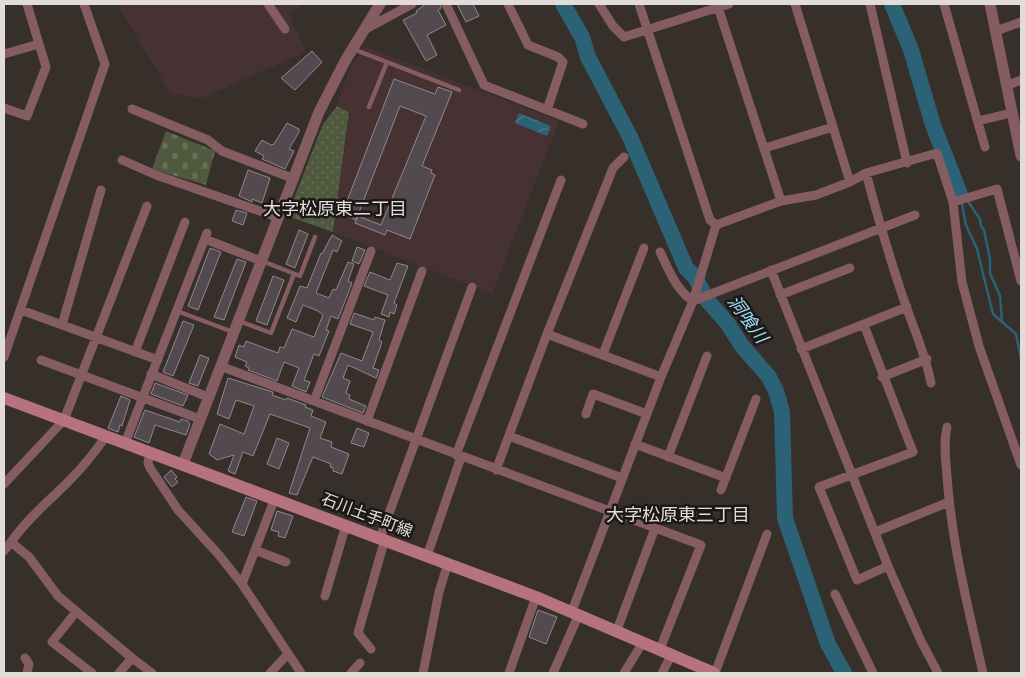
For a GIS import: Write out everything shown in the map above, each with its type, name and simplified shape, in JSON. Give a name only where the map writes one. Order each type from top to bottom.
[{"type":"main road","name":"石川土手町線","points":[[4,398],[536,597],[666,651],[698,669],[715,673]]},
{"type":"street","points":[[4,108],[27,116],[46,67],[27,4]]},
{"type":"street","points":[[4,357],[105,64],[84,4]]},
{"type":"street","points":[[268,4],[285,30]]},
{"type":"street","points":[[183,464],[260,260],[319,112],[352,49],[380,4]]},
{"type":"street","points":[[364,30],[412,4]]},
{"type":"street","points":[[446,4],[484,85],[583,124]]},
{"type":"street","points":[[508,4],[528,46],[558,57],[563,62],[547,110]]},
{"type":"street","points":[[599,4],[613,26],[624,37],[718,5],[729,4]]},
{"type":"street","points":[[638,4],[649,30],[710,220],[716,224]]},
{"type":"street","points":[[795,4],[850,182]]},
{"type":"street","points":[[870,4],[907,163]]},
{"type":"street","points":[[944,4],[985,147]]},
{"type":"street","points":[[990,4],[1021,156]]},
{"type":"street","points":[[718,5],[781,200]]},
{"type":"street","points":[[996,31],[1021,22]]},
{"type":"street","points":[[4,54],[39,44]]},
{"type":"street","points":[[1006,86],[1021,80]]},
{"type":"street","points":[[132,109],[208,140],[222,152],[292,178]]},
{"type":"street","points":[[978,121],[1011,113]]},
{"type":"street","points":[[765,148],[833,126]]},
{"type":"street","points":[[716,224],[781,200],[816,195],[866,174],[937,153],[953,202],[962,282],[978,346],[1021,465]]},
{"type":"street","points":[[496,470],[546,334],[614,168],[624,157]]},
{"type":"street","points":[[122,160],[156,175],[277,217]]},
{"type":"street","points":[[866,174],[880,228],[906,307],[927,358],[931,383]]},
{"type":"street","points":[[427,556],[459,456],[561,180]]},
{"type":"street","points":[[953,202],[998,189],[1021,282]]},
{"type":"street","points":[[62,325],[101,190]]},
{"type":"street","points":[[4,484],[64,420],[147,206]]},
{"type":"street","points":[[693,301],[915,215]]},
{"type":"street","points":[[135,352],[185,222]]},
{"type":"street","points":[[552,673],[576,613],[646,414],[693,301],[716,224]]},
{"type":"street","points":[[125,443],[206,236],[260,260]]},
{"type":"street","points":[[603,354],[644,248]]},
{"type":"street","points":[[314,402],[372,251]]},
{"type":"street","points":[[660,252],[676,284],[685,296],[693,301]]},
{"type":"street","points":[[780,295],[850,268]]},
{"type":"street","points":[[771,270],[888,566],[921,641],[938,673]]},
{"type":"street","points":[[367,422],[422,271]]},
{"type":"street","points":[[371,649],[358,633],[383,539],[416,440],[472,287]]},
{"type":"street","points":[[801,349],[906,307]]},
{"type":"street","points":[[21,310],[158,360]]},
{"type":"street","points":[[864,325],[882,378],[913,452],[819,487],[857,580],[888,566]]},
{"type":"street","points":[[546,334],[661,377]]},
{"type":"street","points":[[668,457],[707,356]]},
{"type":"street","points":[[882,378],[927,358]]},
{"type":"street","points":[[42,360],[200,419]]},
{"type":"street","points":[[220,366],[700,545],[666,651],[662,673]]},
{"type":"street","points":[[151,374],[208,397]]},
{"type":"street","points":[[586,414],[594,394],[646,414]]},
{"type":"street","points":[[721,490],[756,399]]},
{"type":"street","points":[[947,428],[944,439],[949,502],[961,581],[983,673]]},
{"type":"street","points":[[4,551],[31,516],[76,474],[106,436]]},
{"type":"street","points":[[509,436],[622,478]]},
{"type":"street","points":[[635,444],[726,478]]},
{"type":"street","points":[[150,452],[148,463],[150,468],[178,510],[219,554],[242,584],[301,673]]},
{"type":"street","points":[[242,584],[275,498]]},
{"type":"street","points":[[875,532],[949,502]]},
{"type":"street","points":[[325,596],[346,525]]},
{"type":"street","points":[[617,630],[655,528]]},
{"type":"street","points":[[715,673],[767,534]]},
{"type":"street","points":[[11,542],[29,557],[58,596],[152,673]]},
{"type":"street","points":[[255,550],[286,562]]},
{"type":"street","points":[[423,673],[439,592],[448,563]]},
{"type":"street","points":[[835,594],[873,673]]},
{"type":"street","points":[[509,673],[536,597]]},
{"type":"street","points":[[76,612],[52,642],[92,673]]},
{"type":"street","points":[[624,673],[643,642]]},
{"type":"street","points":[[270,673],[288,654]]},
{"type":"street","points":[[25,658],[29,664],[27,673]]},
{"type":"street","points":[[119,673],[132,658]]},
{"type":"street","points":[[351,673],[360,663]]},
{"type":"lane","points":[[352,49],[459,90]]},
{"type":"lane","points":[[369,107],[387,62]]},
{"type":"lane","points":[[260,260],[300,276],[315,237]]},
{"type":"lane","points":[[238,320],[271,333],[294,274]]},
{"type":"lane","points":[[177,312],[233,332]]},
{"type":"shaded area","points":[[117,4],[304,4],[289,14],[306,52],[202,98],[171,94]]},
{"type":"shaded area","points":[[364,46],[559,121],[492,294],[333,232],[350,112],[337,105],[349,70]]},
{"type":"green space","points":[[337,106],[349,112],[333,232],[287,216],[323,124]]},
{"type":"green space","points":[[166,131],[215,151],[206,185],[152,169]]},
{"type":"water","points":[[519,113],[551,126],[547,136],[515,123]]},
{"type":"building","points":[[426,4],[440,4],[441,8],[438,10],[446,25],[427,35],[437,55],[426,61],[403,20],[417,13],[416,11]]},
{"type":"building","points":[[457,4],[473,4],[479,16],[466,22]]},
{"type":"building","points":[[312,51],[322,62],[295,90],[281,78]]},
{"type":"building","points":[[394,79],[435,94],[438,87],[452,92],[422,166],[432,170],[431,173],[435,175],[410,239],[387,230],[385,235],[355,223],[358,216],[381,225],[426,116],[400,106],[356,220],[342,214]]},
{"type":"building","points":[[287,123],[299,129],[299,132],[289,149],[294,151],[285,169],[262,159],[264,156],[255,151],[262,140],[271,145],[274,144]]},
{"type":"building","points":[[248,170],[270,178],[262,203],[252,199],[252,202],[239,196]]},
{"type":"building","points":[[236,210],[247,213],[243,225],[232,221]]},
{"type":"building","points":[[299,230],[308,234],[295,268],[286,264]]},
{"type":"building","points":[[332,235],[342,241],[337,252],[333,250],[316,293],[329,298],[333,289],[336,290],[348,262],[354,264],[348,281],[352,283],[338,319],[331,316],[326,330],[329,331],[319,356],[314,354],[304,380],[310,382],[306,392],[292,386],[299,368],[284,362],[277,381],[248,370],[249,368],[245,366],[247,362],[235,357],[239,345],[244,347],[246,341],[278,353],[280,347],[284,348],[292,329],[314,337],[323,315],[318,311],[303,305],[296,322],[287,318],[300,286],[307,288],[321,253]]},
{"type":"building","points":[[357,247],[365,250],[359,264],[352,261]]},
{"type":"building","points":[[210,248],[221,252],[198,310],[188,306]]},
{"type":"building","points":[[237,259],[246,262],[224,320],[214,317]]},
{"type":"building","points":[[397,263],[408,266],[394,303],[397,305],[394,314],[390,312],[389,317],[381,314],[388,295],[364,286],[370,272],[390,280]]},
{"type":"building","points":[[273,276],[284,280],[267,325],[256,321]]},
{"type":"building","points":[[354,313],[374,320],[375,317],[385,320],[379,340],[382,342],[373,368],[379,370],[376,378],[348,365],[343,378],[350,381],[346,393],[350,395],[349,399],[366,406],[363,413],[322,397],[341,353],[362,361],[373,332],[350,324]]},
{"type":"building","points":[[183,321],[194,325],[173,376],[163,372]]},
{"type":"building","points":[[200,355],[209,358],[198,386],[189,383]]},
{"type":"building","points":[[228,378],[273,392],[272,395],[286,400],[287,398],[306,405],[305,407],[313,410],[311,416],[326,422],[320,438],[332,442],[331,447],[349,454],[342,474],[333,471],[333,468],[330,467],[331,464],[313,457],[297,495],[289,493],[310,428],[270,414],[253,456],[243,452],[235,474],[228,471],[234,455],[217,460],[209,454],[220,424],[244,434],[254,406],[236,400],[229,419],[217,414]]},
{"type":"building","points":[[155,383],[188,395],[183,406],[151,394]]},
{"type":"building","points":[[121,396],[130,400],[122,426],[120,425],[118,432],[108,428]]},
{"type":"building","points":[[145,410],[180,422],[181,419],[188,421],[190,424],[186,435],[155,425],[149,443],[134,437]]},
{"type":"building","points":[[357,428],[369,433],[364,447],[351,443]]},
{"type":"building","points":[[277,438],[289,443],[279,469],[267,464]]},
{"type":"building","points":[[171,470],[177,477],[175,479],[178,482],[172,487],[164,477]]},
{"type":"building","points":[[246,497],[257,501],[244,536],[232,532]]},
{"type":"building","points":[[277,511],[293,516],[285,538],[278,536],[279,532],[271,530]]},
{"type":"building","points":[[538,610],[557,617],[546,644],[529,637]]},
{"type":"waterway","name":"洞喰川","points":[[563,4],[582,37],[588,57],[630,137],[686,268],[695,277],[707,300],[728,324],[742,346],[769,377],[776,391],[782,412],[785,518],[828,644],[844,673]]},
{"type":"waterway","points":[[892,4],[911,50],[933,125],[960,194]]},
{"type":"waterway","points":[[960,194],[966,225],[977,249],[993,314],[1016,334],[1021,359]]},
{"type":"waterway","points":[[967,200],[980,219],[984,230],[990,259],[990,273],[1000,296],[1002,322]]},
{"type":"district","name":"大字松原東二丁目","points":[[335,208]]},
{"type":"district","name":"大字松原東三丁目","points":[[678,514]]}]
